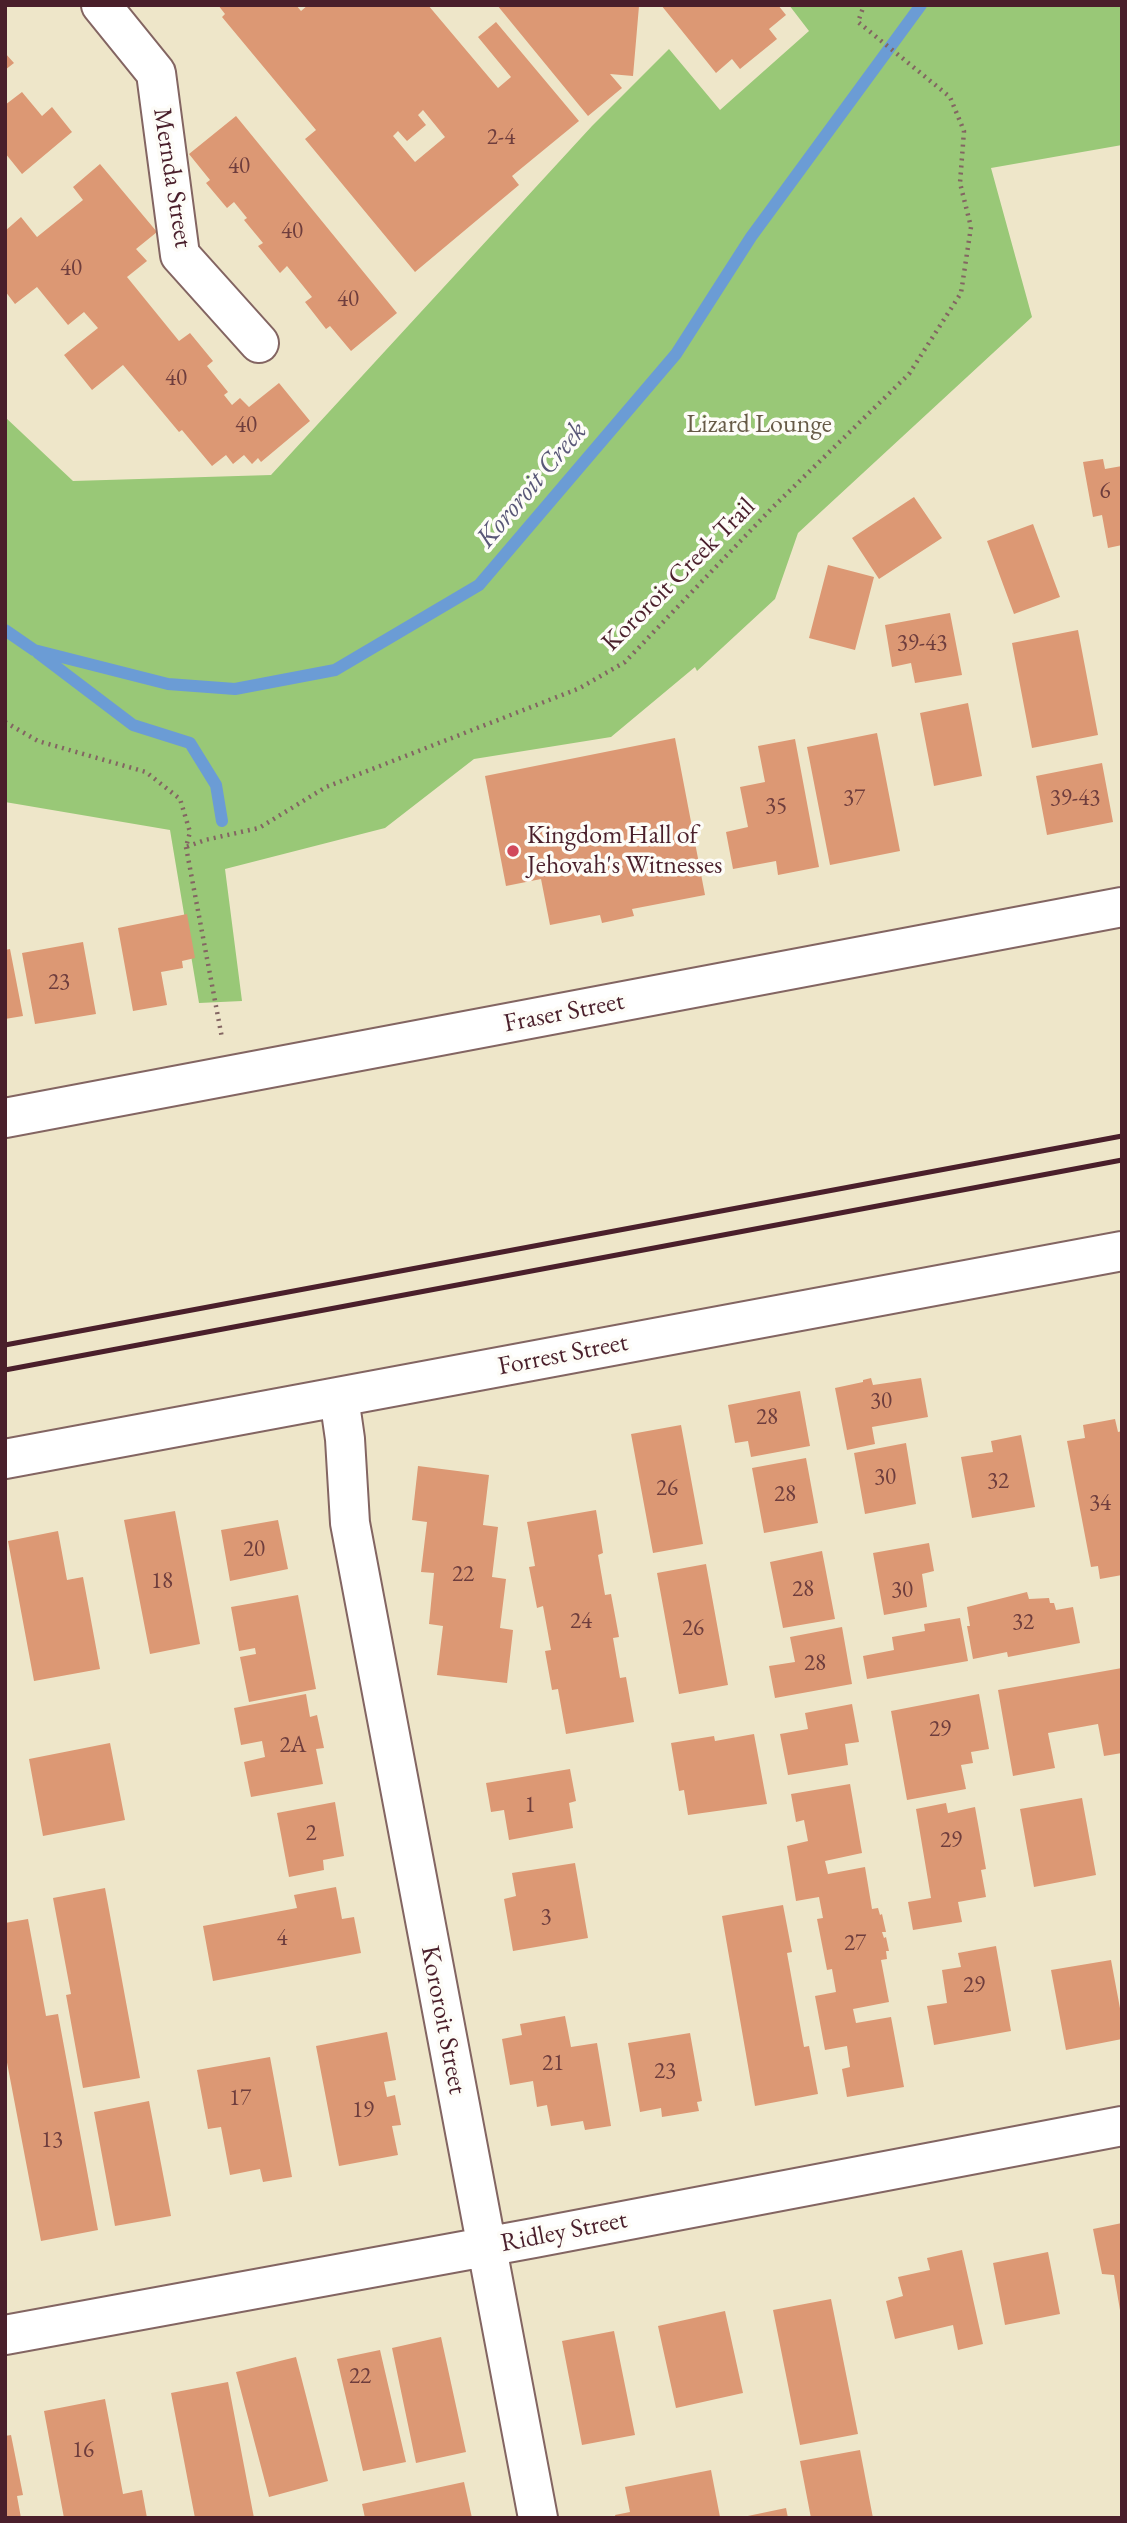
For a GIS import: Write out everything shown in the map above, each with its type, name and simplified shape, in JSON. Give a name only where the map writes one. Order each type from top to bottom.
[{"type":"street","name":"Mernda Street","points":[[101,5],[156,73],[180,255],[260,343]]},
{"type":"street","name":"Fraser Street","points":[[5,1118],[1122,907]]},
{"type":"street","name":"Forrest Street","points":[[5,1460],[1122,1251]]},
{"type":"street","name":"Kororoit Street","points":[[325,1400],[345,1439],[350,1523],[538,2518]]},
{"type":"street","name":"Ridley Street","points":[[5,2334],[485,2247],[1122,2126]]},
{"type":"path","name":"Kororoit Creek Trail","points":[[186,847],[205,839],[260,828],[326,787],[580,688],[625,662],[773,507],[909,373],[961,293],[971,227],[960,183],[964,131],[950,97],[858,22],[864,5]]},
{"type":"path","points":[[5,722],[38,741],[146,772],[180,799],[190,832],[186,847],[230,1076]]},
{"type":"green space","name":"Lizard Lounge","points":[[789,5],[1122,5],[1122,145],[991,168],[1032,317],[798,533],[775,599],[697,671],[695,667],[611,737],[474,759],[385,828],[225,869],[242,1001],[199,1003],[170,830],[5,802],[5,417],[73,481],[271,475],[592,126],[669,49],[720,110],[809,31]]},
{"type":"building","points":[[218,5],[296,5],[301,11],[308,5],[428,5],[498,88],[511,77],[478,37],[496,22],[579,121],[512,176],[519,185],[415,272],[305,139],[316,130],[222,17],[225,14]],"holes":[[[423,110],[445,137],[415,162],[393,136],[398,131],[407,141],[426,125],[418,115]]]},
{"type":"building","points":[[497,5],[639,6],[633,76],[610,74],[622,88],[588,116]]},
{"type":"building","points":[[661,5],[778,5],[786,15],[769,29],[777,39],[740,69],[732,59],[716,73]]},
{"type":"building","points":[[5,53],[14,63],[5,70]]},
{"type":"building","points":[[22,92],[42,116],[52,107],[72,132],[22,174],[5,153],[5,105]]},
{"type":"building","points":[[236,116],[397,313],[351,351],[330,326],[326,329],[305,302],[312,297],[287,266],[280,273],[258,246],[263,243],[244,220],[247,218],[234,202],[227,208],[206,183],[210,180],[189,154]]},
{"type":"building","points":[[100,164],[157,232],[136,249],[147,261],[127,277],[179,341],[190,333],[213,361],[207,366],[228,392],[224,395],[232,405],[240,398],[249,407],[279,383],[310,421],[261,462],[258,458],[252,464],[244,455],[233,464],[226,455],[212,466],[182,430],[179,432],[123,365],[92,390],[64,355],[98,328],[84,312],[68,325],[37,287],[15,304],[5,291],[5,231],[21,217],[37,237],[83,200],[73,187]]},
{"type":"building","points":[[1103,459],[1105,469],[1122,466],[1122,545],[1108,548],[1102,515],[1093,517],[1083,462]]},
{"type":"building","points":[[914,497],[942,538],[879,579],[852,538]]},
{"type":"building","points":[[1033,524],[1060,597],[1014,614],[987,541]]},
{"type":"building","points":[[828,565],[874,577],[855,650],[809,638]]},
{"type":"building","points":[[950,613],[962,675],[915,683],[911,663],[892,667],[885,625]]},
{"type":"building","points":[[1078,630],[1098,735],[1032,748],[1012,643]]},
{"type":"building","points":[[968,703],[982,776],[934,786],[920,713]]},
{"type":"building","points":[[877,733],[900,851],[830,865],[807,747]]},
{"type":"building","points":[[675,738],[705,895],[632,909],[634,916],[602,923],[600,915],[550,925],[541,879],[506,886],[485,776]]},
{"type":"building","points":[[795,739],[819,867],[778,875],[776,861],[733,869],[726,832],[748,827],[740,787],[765,782],[758,746]]},
{"type":"building","points":[[1102,763],[1113,822],[1047,835],[1036,776]]},
{"type":"building","points":[[187,914],[195,958],[182,961],[183,968],[161,972],[167,1005],[133,1011],[118,928]]},
{"type":"building","points":[[83,942],[96,1014],[35,1024],[22,953]]},
{"type":"building","points":[[10,949],[23,1016],[5,1019],[5,950]]},
{"type":"building","points":[[871,1378],[873,1385],[921,1378],[928,1417],[872,1427],[875,1444],[847,1450],[835,1388]]},
{"type":"building","points":[[800,1391],[810,1446],[751,1457],[748,1441],[735,1443],[728,1405]]},
{"type":"building","points":[[1115,1419],[1118,1432],[1122,1431],[1122,1575],[1100,1579],[1098,1566],[1091,1567],[1067,1441],[1085,1438],[1083,1425]]},
{"type":"building","points":[[681,1425],[703,1544],[653,1553],[631,1434]]},
{"type":"building","points":[[1021,1435],[1035,1507],[972,1518],[961,1457],[993,1452],[991,1441]]},
{"type":"building","points":[[906,1443],[916,1504],[865,1514],[854,1453]]},
{"type":"building","points":[[806,1458],[818,1523],[764,1533],[752,1468]]},
{"type":"building","points":[[418,1466],[489,1475],[483,1525],[498,1527],[492,1577],[506,1579],[500,1628],[513,1630],[507,1683],[437,1675],[443,1626],[429,1624],[434,1573],[421,1572],[427,1522],[412,1520]]},
{"type":"building","points":[[596,1510],[603,1553],[598,1555],[605,1595],[611,1594],[619,1637],[613,1638],[620,1678],[626,1677],[634,1722],[566,1734],[558,1689],[552,1690],[545,1651],[551,1650],[543,1606],[537,1608],[529,1567],[535,1566],[527,1522]]},
{"type":"building","points":[[175,1511],[200,1644],[150,1654],[124,1520]]},
{"type":"building","points":[[278,1520],[288,1569],[230,1581],[221,1530]]},
{"type":"building","points":[[58,1531],[67,1580],[83,1577],[100,1669],[34,1681],[8,1541]]},
{"type":"building","points":[[929,1543],[934,1571],[922,1574],[927,1607],[884,1615],[873,1553]]},
{"type":"building","points":[[822,1551],[835,1619],[783,1628],[770,1562]]},
{"type":"building","points":[[706,1564],[728,1685],[679,1694],[657,1573]]},
{"type":"building","points":[[1027,1592],[1029,1599],[1049,1598],[1056,1610],[1073,1607],[1080,1643],[1008,1657],[1007,1652],[973,1659],[967,1626],[970,1626],[967,1607]]},
{"type":"building","points":[[298,1595],[316,1689],[249,1702],[240,1657],[256,1654],[255,1648],[239,1651],[231,1607]]},
{"type":"building","points":[[960,1618],[968,1661],[867,1679],[863,1656],[894,1650],[892,1637],[925,1631],[924,1624]]},
{"type":"building","points":[[842,1627],[852,1684],[775,1698],[769,1666],[795,1662],[790,1637]]},
{"type":"building","points":[[1122,1668],[1122,1753],[1104,1756],[1098,1724],[1048,1733],[1055,1768],[1013,1776],[998,1690]]},
{"type":"building","points":[[306,1694],[310,1717],[317,1715],[324,1748],[316,1749],[323,1784],[251,1797],[244,1762],[265,1757],[262,1741],[241,1745],[234,1708]]},
{"type":"building","points":[[979,1694],[989,1749],[971,1752],[973,1763],[961,1765],[966,1789],[907,1800],[891,1711]]},
{"type":"building","points":[[852,1704],[859,1742],[845,1744],[848,1765],[788,1775],[780,1734],[808,1729],[805,1713]]},
{"type":"building","points":[[754,1734],[767,1804],[688,1815],[684,1790],[679,1791],[671,1743],[714,1736],[715,1741]]},
{"type":"building","points":[[110,1743],[125,1820],[43,1836],[29,1759]]},
{"type":"building","points":[[570,1769],[576,1801],[569,1803],[573,1828],[509,1840],[504,1810],[491,1812],[486,1783]]},
{"type":"building","points":[[850,1784],[862,1853],[825,1861],[828,1874],[865,1867],[872,1909],[878,1908],[880,1915],[882,1914],[886,1932],[882,1932],[889,1951],[886,1951],[887,1959],[881,1960],[889,2002],[853,2009],[856,2023],[891,2017],[904,2087],[847,2097],[842,2069],[850,2067],[847,2046],[825,2050],[815,1996],[836,1992],[832,1969],[827,1970],[817,1919],[823,1918],[819,1897],[796,1901],[787,1846],[808,1841],[804,1820],[796,1822],[791,1794]]},
{"type":"building","points":[[1082,1798],[1096,1875],[1034,1887],[1020,1809]]},
{"type":"building","points":[[335,1802],[344,1856],[323,1860],[324,1870],[289,1877],[277,1813]]},
{"type":"building","points":[[946,1803],[948,1813],[975,1807],[986,1869],[981,1870],[986,1897],[958,1902],[962,1922],[913,1930],[908,1902],[931,1898],[916,1809]]},
{"type":"building","points":[[575,1863],[588,1938],[513,1951],[504,1899],[516,1896],[512,1873]]},
{"type":"building","points":[[336,1887],[342,1919],[354,1917],[361,1953],[213,1981],[203,1926],[297,1908],[294,1895]]},
{"type":"building","points":[[105,1888],[140,2078],[83,2088],[66,1995],[71,1994],[53,1898]]},
{"type":"building","points":[[783,1905],[792,1952],[787,1953],[804,2047],[809,2046],[818,2094],[755,2106],[722,1916]]},
{"type":"building","points":[[28,1919],[46,2016],[58,2014],[98,2230],[41,2241],[5,2052],[5,1923]]},
{"type":"building","points":[[996,1946],[1011,2031],[934,2045],[927,2006],[947,2003],[942,1970],[961,1967],[958,1953]]},
{"type":"building","points":[[1111,1960],[1122,2019],[1122,2039],[1066,2050],[1051,1970]]},
{"type":"building","points":[[565,2016],[571,2047],[597,2043],[611,2126],[585,2130],[583,2121],[551,2126],[547,2105],[537,2107],[533,2081],[510,2085],[502,2039],[522,2035],[520,2024]]},
{"type":"building","points":[[387,2032],[396,2080],[384,2082],[387,2097],[395,2095],[401,2125],[392,2126],[398,2155],[339,2166],[316,2046]]},
{"type":"building","points":[[690,2033],[702,2101],[697,2102],[699,2111],[662,2117],[661,2108],[640,2112],[628,2043]]},
{"type":"building","points":[[270,2057],[292,2177],[263,2182],[260,2169],[230,2175],[221,2127],[208,2129],[197,2070]]},
{"type":"building","points":[[149,2101],[171,2216],[115,2226],[94,2112]]},
{"type":"building","points":[[1122,2223],[1120,2310],[1114,2275],[1102,2274],[1093,2229]]},
{"type":"building","points":[[962,2250],[983,2344],[958,2350],[953,2325],[895,2339],[886,2301],[903,2296],[898,2277],[930,2270],[927,2258]]},
{"type":"building","points":[[1048,2252],[1060,2314],[1005,2325],[993,2263]]},
{"type":"building","points":[[831,2299],[858,2434],[800,2445],[773,2310]]},
{"type":"building","points":[[725,2311],[743,2393],[676,2408],[658,2326]]},
{"type":"building","points":[[614,2331],[635,2435],[582,2445],[562,2341]]},
{"type":"building","points":[[441,2337],[466,2452],[416,2463],[392,2348]]},
{"type":"building","points":[[380,2350],[406,2462],[363,2471],[337,2359]]},
{"type":"building","points":[[296,2357],[328,2481],[269,2497],[236,2372]]},
{"type":"building","points":[[228,2382],[254,2518],[195,2518],[171,2393]]},
{"type":"building","points":[[105,2399],[123,2494],[142,2490],[147,2518],[64,2518],[44,2411]]},
{"type":"building","points":[[11,2435],[23,2495],[17,2496],[21,2518],[5,2518],[5,2436]]},
{"type":"building","points":[[860,2450],[873,2518],[811,2518],[800,2461]]},
{"type":"building","points":[[711,2470],[720,2517],[616,2518],[615,2515],[630,2512],[625,2487]]},
{"type":"building","points":[[464,2482],[472,2518],[365,2518],[362,2504]]},
{"type":"building","points":[[786,2508],[788,2518],[743,2518],[743,2517]]},
{"type":"waterway","name":"Kororoit Creek","points":[[5,630],[34,650],[168,684],[235,689],[335,670],[479,585],[676,354],[751,237],[921,5]]},
{"type":"waterway","points":[[38,653],[133,725],[190,743],[216,785],[222,821]]},
{"type":"railway","points":[[5,1345],[1122,1136]]},
{"type":"railway","points":[[5,1370],[1122,1160]]},
{"type":"place","name":"Kingdom Hall of Jehovah's Witnesses","points":[[513,851]]}]
